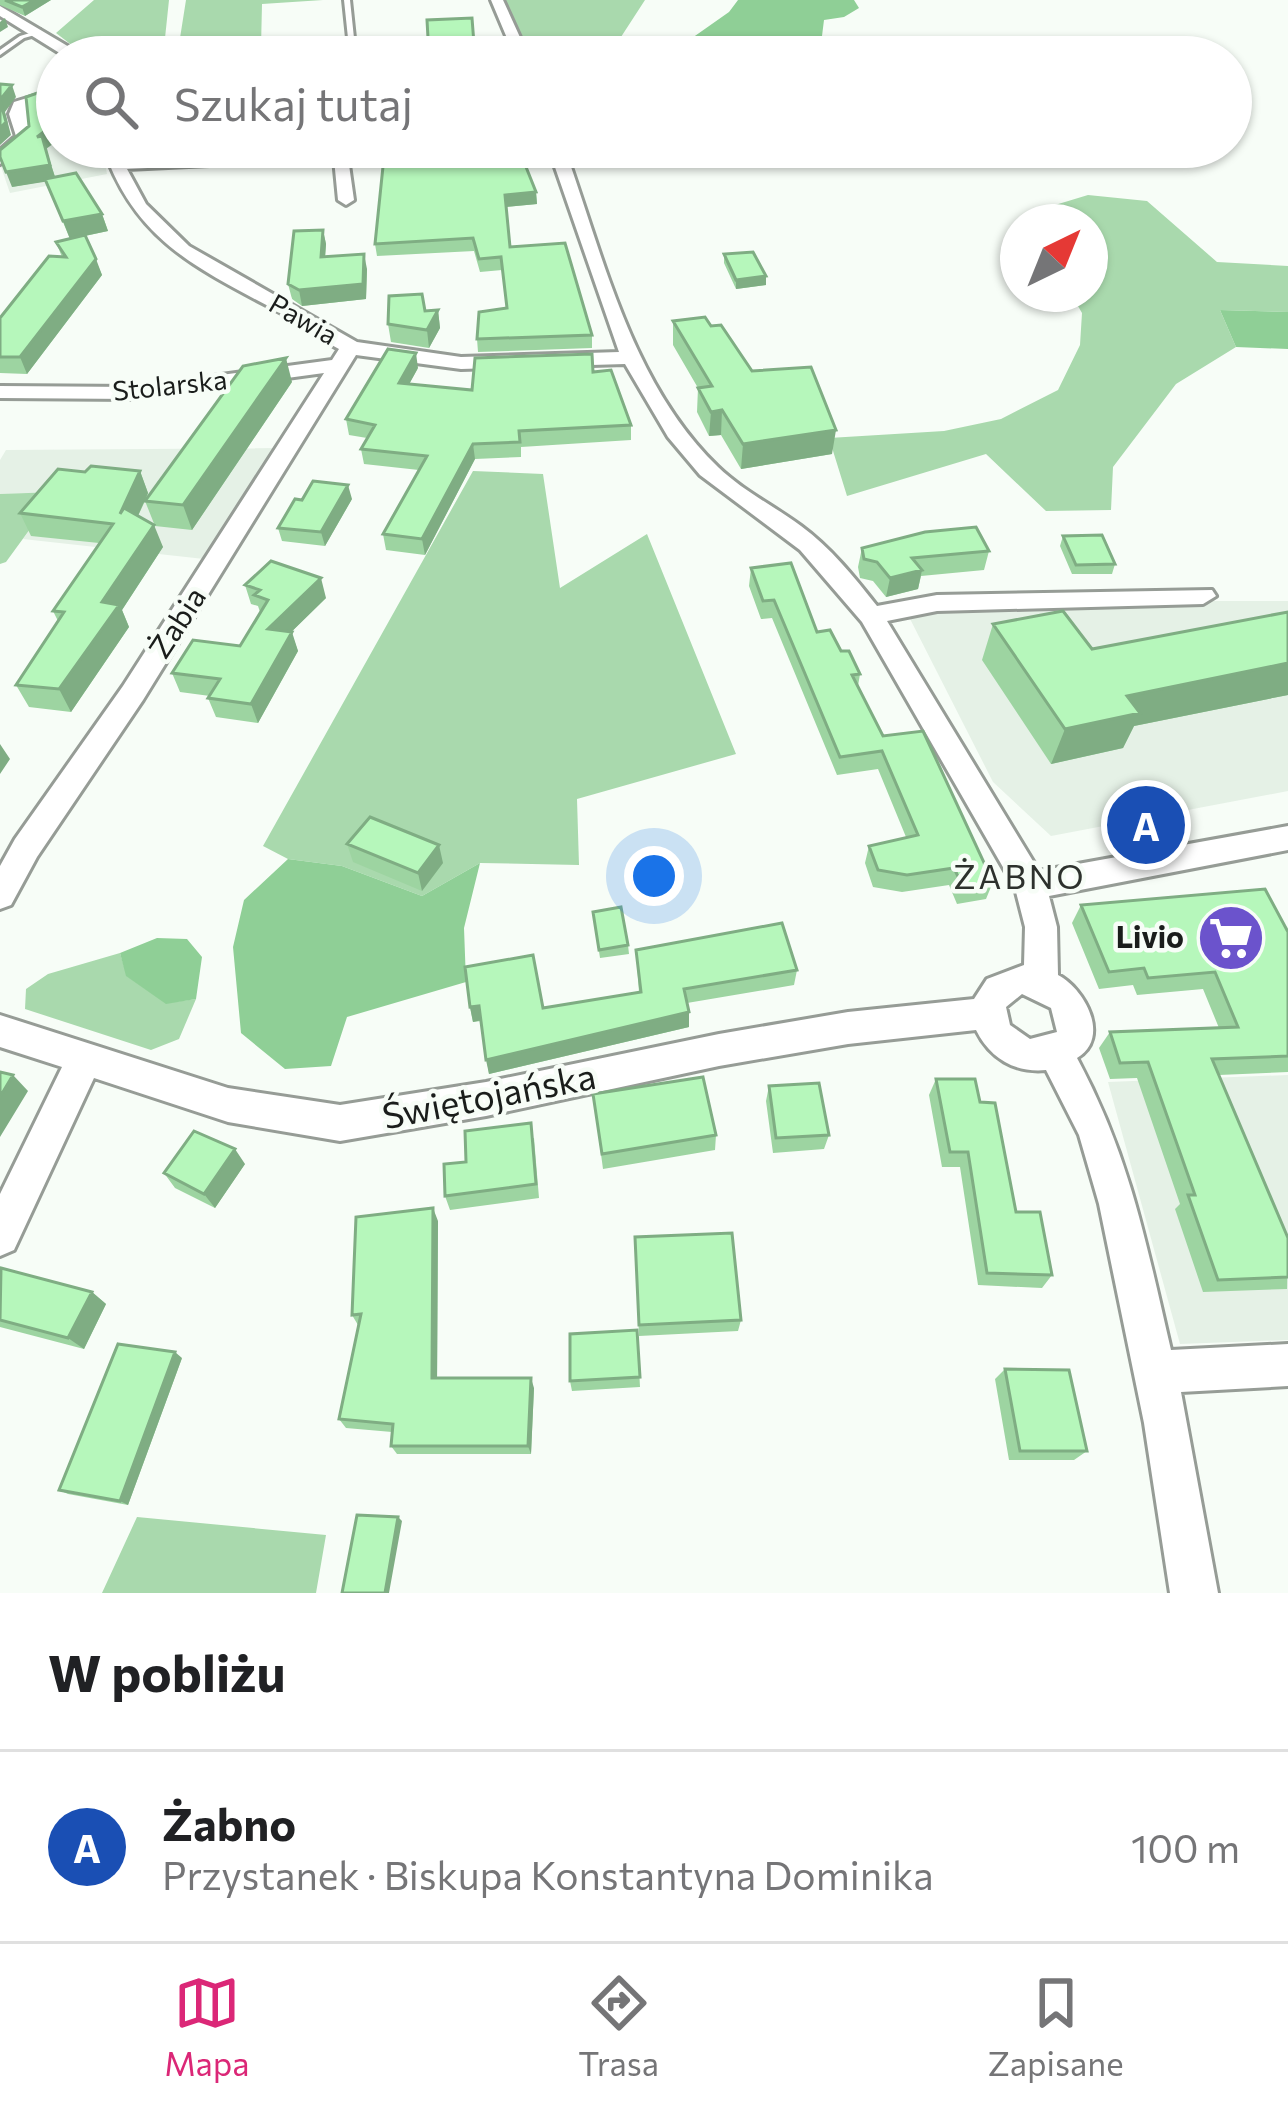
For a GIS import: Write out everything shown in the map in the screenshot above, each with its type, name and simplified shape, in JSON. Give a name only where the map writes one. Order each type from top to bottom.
[{"type":"street","points":[[497,0],[513,36]]},
{"type":"street","points":[[0,10],[46,36]]},
{"type":"street","points":[[0,159],[24,137],[16,114],[19,105],[36,100]]},
{"type":"street","name":"Pawia","points":[[119,168],[140,209],[182,254],[323,328],[345,357],[451,363],[633,357]]},
{"type":"street","points":[[343,168],[346,200]]},
{"type":"street","points":[[564,168],[633,357],[658,409],[710,473],[800,538],[846,582],[872,617],[1030,886],[1041,927],[1041,982]]},
{"type":"street","name":"Stolarska","points":[[0,392],[133,393],[345,357]]},
{"type":"street","name":"Żabia","points":[[0,896],[26,848],[133,693],[345,357]]},
{"type":"street","points":[[872,617],[900,607],[938,603],[1203,596]]},
{"type":"street","points":[[1030,886],[1288,838]]},
{"type":"street","points":[[1020,979],[1041,982],[1064,997],[1077,1019],[1074,1042],[1057,1056],[1034,1058],[1011,1049],[994,1033],[986,1013],[990,996],[1002,984],[1020,979]]},
{"type":"street","name":"Świętojańska","points":[[0,1031],[83,1062],[228,1105],[340,1123],[487,1099],[719,1049],[986,1013]]},
{"type":"street","points":[[1057,1056],[1096,1131],[1118,1204],[1155,1372],[1194,1593]]},
{"type":"street","points":[[0,1236],[83,1062]]},
{"type":"street","points":[[1155,1372],[1288,1365]]},
{"type":"lane","points":[[347,0],[351,36]]},
{"type":"lane","points":[[0,53],[22,37],[40,32]]},
{"type":"shaded area","points":[[36,143],[36,168],[106,168],[107,174],[10,193],[1,167]]},
{"type":"shaded area","points":[[279,448],[204,559],[23,539],[56,493],[0,494],[0,460],[6,450]]},
{"type":"shaded area","points":[[1288,601],[1288,791],[1051,836],[993,782],[906,611]]},
{"type":"shaded area","points":[[1288,1075],[1288,1340],[1180,1344],[1108,1082]]},
{"type":"green space","points":[[94,0],[169,0],[165,36],[56,33]]},
{"type":"green space","points":[[186,0],[323,0],[262,4],[261,36],[180,36]]},
{"type":"green space","points":[[503,0],[645,0],[622,36],[521,36]]},
{"type":"green space","points":[[738,0],[854,0],[859,8],[844,17],[824,20],[822,36],[695,36]]},
{"type":"green space","points":[[1088,195],[1147,201],[1217,262],[1288,266],[1288,312],[1220,310],[1236,347],[1176,384],[1113,467],[1111,510],[1046,511],[986,454],[847,496],[829,438],[944,431],[1001,419],[1058,390],[1080,345],[1081,312],[1108,312],[1108,204],[1058,204]]},
{"type":"green space","points":[[1220,310],[1288,312],[1288,349],[1236,347]]},
{"type":"green space","points":[[473,471],[543,474],[560,588],[647,534],[736,754],[577,799],[579,865],[480,863],[422,896],[342,866],[288,859],[263,846]]},
{"type":"green space","points":[[57,492],[6,562],[0,564],[0,494]]},
{"type":"green space","points":[[288,859],[342,866],[422,896],[480,863],[464,928],[466,982],[347,1017],[331,1066],[285,1069],[241,1033],[233,947],[244,900]]},
{"type":"green space","points":[[157,938],[187,939],[202,957],[196,999],[166,1004],[126,976],[120,953]]},
{"type":"green space","points":[[120,953],[127,976],[166,1003],[196,999],[179,1039],[151,1050],[25,1009],[26,989],[48,974]]},
{"type":"green space","points":[[137,1517],[326,1535],[316,1593],[102,1593]]},
{"type":"building","points":[[5,0],[35,0],[22,7]]},
{"type":"building","points":[[472,18],[473,36],[428,36],[427,20]]},
{"type":"building","points":[[0,84],[12,85],[0,100]]},
{"type":"building","points":[[36,93],[36,167],[6,172],[0,150],[29,126],[26,97]]},
{"type":"building","points":[[383,168],[526,168],[536,192],[505,195],[510,247],[565,243],[592,335],[477,339],[479,312],[507,308],[501,257],[479,259],[473,238],[375,244]]},
{"type":"building","points":[[76,173],[102,214],[63,221],[45,179]]},
{"type":"building","points":[[323,230],[321,257],[364,254],[363,284],[299,290],[288,284],[294,231]]},
{"type":"building","points":[[85,235],[96,259],[20,357],[0,357],[0,318],[49,256],[66,257],[56,242]]},
{"type":"building","points":[[753,252],[766,276],[736,280],[724,254]]},
{"type":"building","points":[[422,294],[425,311],[438,310],[427,330],[388,324],[389,296]]},
{"type":"building","points":[[705,317],[711,326],[721,325],[752,371],[811,367],[836,430],[743,444],[722,410],[711,412],[698,388],[712,386],[673,321]]},
{"type":"building","points":[[388,349],[416,353],[399,383],[472,390],[475,358],[592,354],[593,372],[611,370],[631,425],[519,431],[520,442],[473,444],[422,539],[383,534],[427,456],[361,449],[375,425],[346,419]]},
{"type":"building","points":[[286,358],[183,505],[145,501],[243,366]]},
{"type":"building","points":[[91,466],[140,471],[120,514],[124,508],[154,525],[102,602],[119,605],[59,689],[16,685],[64,612],[53,611],[113,524],[20,513],[58,469],[85,472]]},
{"type":"building","points":[[313,481],[348,485],[321,532],[278,528],[295,499],[302,500]]},
{"type":"building","points":[[976,527],[989,551],[912,558],[922,570],[890,578],[877,562],[864,559],[862,548],[925,532]]},
{"type":"building","points":[[1102,535],[1115,564],[1076,565],[1063,536]]},
{"type":"building","points":[[271,561],[321,578],[268,629],[292,632],[251,704],[208,698],[220,679],[172,673],[193,640],[240,646],[268,600],[254,595],[260,590],[245,585]]},
{"type":"building","points":[[791,563],[817,632],[830,630],[841,651],[849,651],[860,674],[852,675],[883,736],[923,731],[993,882],[963,887],[954,868],[907,875],[878,870],[869,846],[918,835],[882,751],[840,757],[774,600],[763,601],[751,568]]},
{"type":"building","points":[[1063,611],[1092,649],[1288,612],[1288,663],[1127,696],[1140,713],[1065,729],[993,624]]},
{"type":"building","points":[[370,817],[439,845],[418,873],[347,844]]},
{"type":"building","points":[[1265,889],[1288,932],[1288,1056],[1212,1059],[1288,1238],[1288,1277],[1218,1280],[1188,1195],[1195,1195],[1148,1062],[1120,1063],[1110,1032],[1238,1027],[1215,972],[1148,978],[1144,968],[1109,972],[1081,905]]},
{"type":"building","points":[[621,907],[628,945],[599,950],[593,912]]},
{"type":"building","points":[[782,923],[797,970],[684,989],[689,1012],[486,1060],[479,1006],[470,1007],[465,967],[533,955],[543,1008],[641,992],[636,950]]},
{"type":"building","points":[[0,1072],[13,1075],[0,1097]]},
{"type":"building","points":[[703,1077],[716,1135],[602,1154],[593,1094]]},
{"type":"building","points":[[936,1079],[975,1079],[980,1102],[995,1103],[1016,1212],[1040,1212],[1052,1275],[987,1273],[968,1152],[950,1152]]},
{"type":"building","points":[[819,1083],[829,1135],[776,1138],[769,1086]]},
{"type":"building","points":[[531,1123],[536,1184],[445,1196],[444,1164],[466,1162],[465,1131]]},
{"type":"building","points":[[194,1131],[235,1149],[204,1194],[164,1173]]},
{"type":"building","points":[[433,1208],[432,1378],[531,1378],[528,1446],[391,1446],[393,1424],[339,1419],[361,1314],[352,1315],[356,1217]]},
{"type":"building","points":[[732,1233],[741,1320],[639,1325],[635,1237]]},
{"type":"building","points":[[1,1268],[92,1292],[68,1338],[0,1320]]},
{"type":"building","points":[[637,1330],[640,1377],[570,1381],[570,1334]]},
{"type":"building","points":[[118,1344],[175,1352],[120,1501],[59,1490]]},
{"type":"building","points":[[1005,1369],[1069,1370],[1087,1451],[1020,1451]]},
{"type":"building","points":[[357,1515],[398,1517],[385,1593],[342,1593]]},
{"type":"place","name":"Żabno","points":[[1146,825]]},
{"type":"place","name":"Livio","points":[[1231,938]]},
{"type":"district","name":"ŻABNO","points":[[1020,877]]}]
